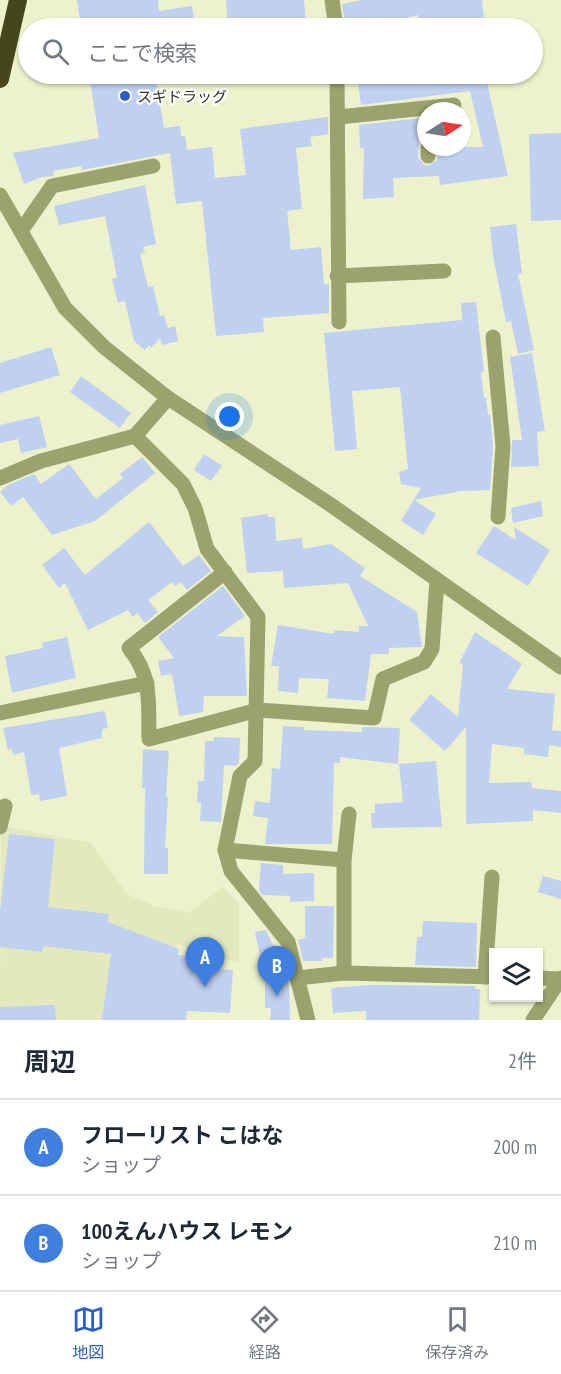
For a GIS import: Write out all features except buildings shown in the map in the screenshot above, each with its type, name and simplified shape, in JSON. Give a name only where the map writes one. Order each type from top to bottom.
[{"type":"highway","points":[[0,79],[18,0]]},
{"type":"street","points":[[332,0],[335,18]]},
{"type":"street","points":[[337,84],[339,117],[336,160],[339,322]]},
{"type":"street","points":[[339,117],[417,111]]},
{"type":"street","points":[[21,231],[52,186],[153,166]]},
{"type":"street","points":[[0,195],[65,308],[104,347],[168,398],[331,505],[561,667]]},
{"type":"street","points":[[338,276],[444,271]]},
{"type":"street","points":[[493,337],[503,446],[498,516]]},
{"type":"street","points":[[0,478],[41,461],[135,436],[168,398]]},
{"type":"street","points":[[135,436],[183,484],[195,508],[207,549],[258,617],[258,710],[255,761],[240,776],[225,850],[231,871],[288,942],[308,1020]]},
{"type":"street","points":[[225,572],[129,648],[142,665],[147,683],[149,739],[258,710],[374,718],[383,679],[424,662],[432,649],[437,581]]},
{"type":"street","points":[[0,713],[147,683]]},
{"type":"street","points":[[0,827],[4,806]]},
{"type":"street","points":[[344,973],[344,860],[349,814]]},
{"type":"street","points":[[225,850],[344,860]]},
{"type":"street","points":[[490,948],[492,877]]},
{"type":"street","points":[[297,978],[344,973],[489,977]]},
{"type":"street","points":[[543,978],[561,978]]},
{"type":"street","points":[[537,1019],[561,978]]},
{"type":"shaded area","points":[[1,826],[91,843],[127,894],[154,906],[189,913],[222,887],[239,903],[239,963],[177,944],[167,1020],[0,1020]]},
{"type":"place","name":"スギドラッグ","points":[[125,96]]},
{"type":"place","name":"フローリスト こはな","points":[[205,987]]},
{"type":"place","name":"100えんハウス レモン","points":[[277,996]]}]
